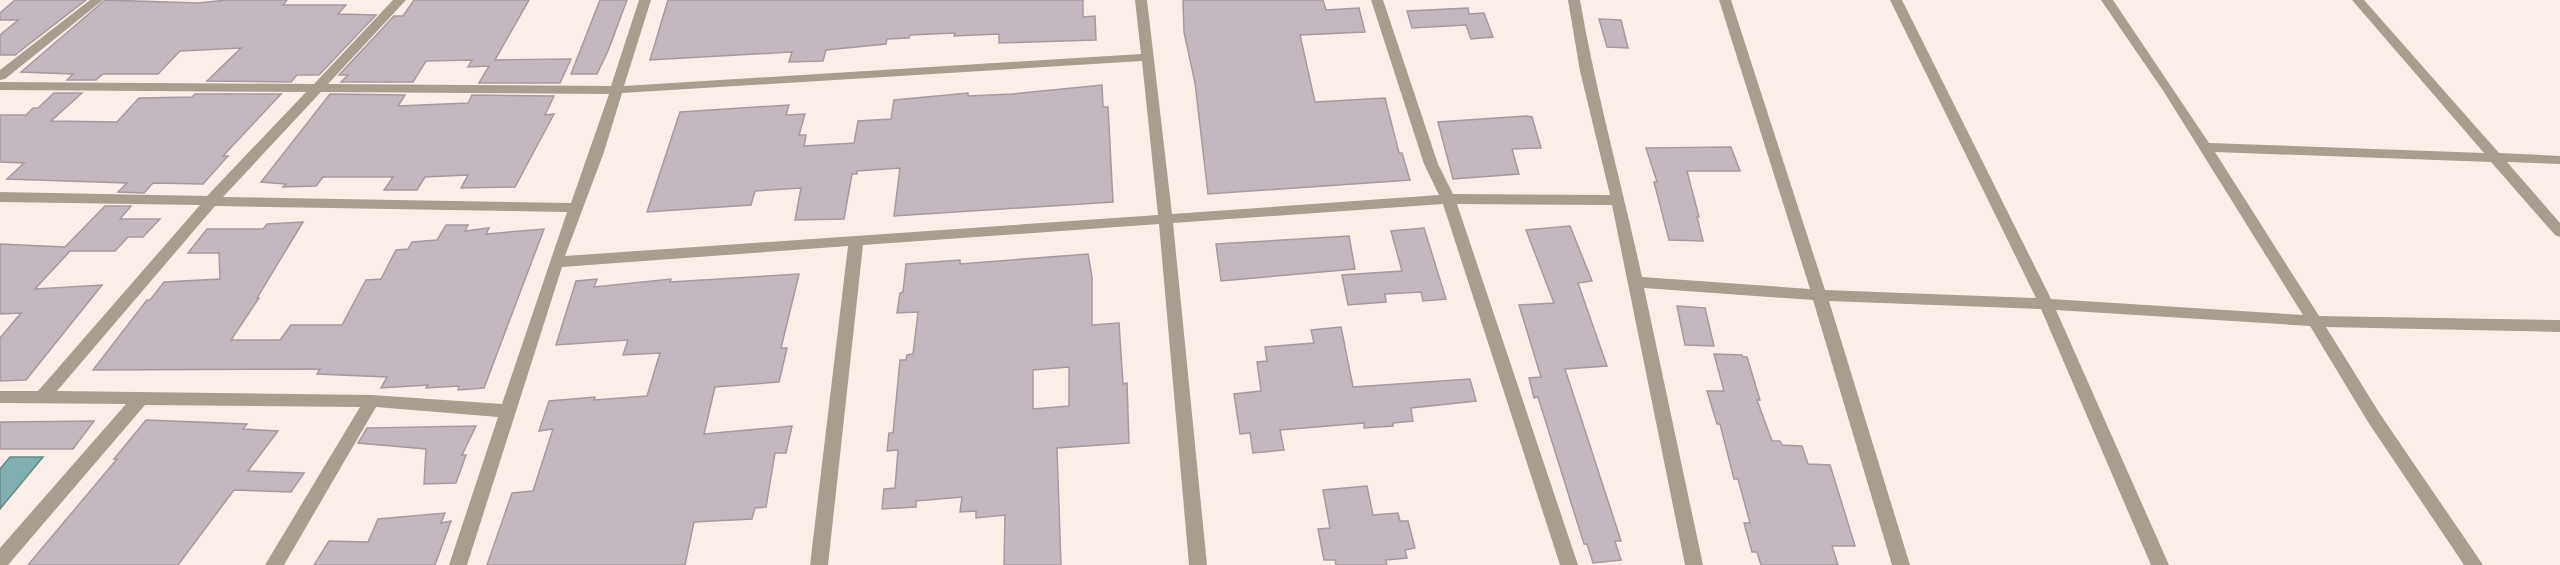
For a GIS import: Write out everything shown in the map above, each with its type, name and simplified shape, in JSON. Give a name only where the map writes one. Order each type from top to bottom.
[{"type":"street","points":[[0,76],[97,0]]},
{"type":"street","points":[[43,397],[213,199],[400,0]]},
{"type":"street","points":[[458,565],[556,262],[597,152],[645,0]]},
{"type":"street","points":[[1141,0],[1166,220],[1197,565]]},
{"type":"street","points":[[1377,0],[1431,164],[1448,200],[1569,565]]},
{"type":"street","points":[[1574,0],[1586,71],[1618,200],[1694,565]]},
{"type":"street","points":[[1725,0],[1820,295],[1902,565]]},
{"type":"street","points":[[1896,0],[2046,304],[2160,565]]},
{"type":"street","points":[[2107,0],[2316,321],[2374,418],[2474,565]]},
{"type":"street","points":[[2358,0],[2560,232]]},
{"type":"street","points":[[0,86],[314,90],[615,90],[1147,57]]},
{"type":"street","points":[[2204,147],[2560,160]]},
{"type":"street","points":[[0,197],[213,199],[576,208]]},
{"type":"street","points":[[556,262],[1448,200],[1618,200]]},
{"type":"street","points":[[819,565],[856,241]]},
{"type":"street","points":[[1635,282],[1820,295],[2046,304],[2316,321],[2560,326]]},
{"type":"street","points":[[0,397],[372,401],[507,411]]},
{"type":"street","points":[[0,561],[141,398]]},
{"type":"street","points":[[274,565],[372,401]]},
{"type":"water","points":[[10,457],[43,457],[0,509],[0,469]]},
{"type":"building","points":[[15,0],[86,0],[15,55],[0,55],[0,35],[18,20],[0,20],[0,13]]},
{"type":"building","points":[[105,0],[198,3],[227,0],[287,0],[283,5],[346,5],[338,14],[376,15],[319,75],[297,75],[291,82],[207,81],[241,48],[180,51],[158,74],[103,74],[96,80],[67,80],[73,74],[21,72]]},
{"type":"building","points":[[414,0],[529,0],[495,60],[571,59],[560,83],[479,83],[489,66],[468,67],[472,60],[426,61],[413,82],[341,82],[348,75],[339,75],[394,16],[403,16]]},
{"type":"building","points":[[600,0],[627,0],[597,74],[571,74]]},
{"type":"building","points":[[668,0],[1083,0],[1083,17],[1095,16],[1096,40],[999,43],[999,34],[910,35],[909,38],[887,39],[886,44],[826,50],[823,61],[789,62],[792,52],[650,60]]},
{"type":"building","points":[[1183,0],[1323,0],[1326,10],[1359,8],[1365,32],[1300,35],[1315,102],[1385,98],[1399,153],[1402,153],[1410,180],[1208,194],[1195,83],[1184,32]]},
{"type":"building","points":[[1468,8],[1469,14],[1484,13],[1493,37],[1471,39],[1466,25],[1412,28],[1407,11]]},
{"type":"building","points":[[1599,19],[1621,20],[1628,48],[1607,47]]},
{"type":"building","points":[[1102,85],[1103,107],[1108,107],[1113,202],[894,216],[900,168],[857,171],[857,174],[852,174],[844,219],[795,220],[801,188],[755,191],[751,205],[647,212],[680,112],[789,105],[786,115],[805,114],[799,135],[806,135],[804,146],[854,143],[858,121],[891,119],[894,100],[968,93],[968,96],[1012,94]]},
{"type":"building","points":[[54,93],[82,93],[51,121],[117,122],[139,98],[192,97],[195,94],[281,94],[223,156],[228,156],[203,184],[153,183],[144,193],[118,192],[127,183],[7,179],[24,163],[0,162],[0,115],[26,115],[33,108],[38,108]]},
{"type":"building","points":[[330,94],[405,95],[398,106],[468,103],[472,95],[554,96],[545,115],[554,114],[515,187],[461,188],[468,175],[425,177],[417,190],[384,190],[393,177],[323,177],[316,186],[283,187],[286,184],[261,182]]},
{"type":"building","points":[[1532,117],[1541,148],[1512,149],[1519,174],[1453,179],[1438,122]]},
{"type":"building","points":[[1731,147],[1740,171],[1687,171],[1703,241],[1669,240],[1654,182],[1657,182],[1646,148]]},
{"type":"building","points":[[105,206],[131,206],[120,219],[160,219],[143,237],[128,237],[115,251],[70,251],[35,289],[102,285],[26,380],[0,381],[0,338],[21,313],[0,314],[0,244],[65,247]]},
{"type":"building","points":[[303,222],[257,298],[259,298],[231,340],[280,340],[291,325],[342,325],[366,280],[381,279],[396,250],[408,249],[412,242],[437,240],[446,225],[468,225],[465,231],[489,228],[486,234],[544,229],[484,388],[458,390],[459,386],[426,388],[428,385],[381,388],[387,377],[317,374],[320,369],[93,370],[147,300],[150,300],[164,282],[220,279],[219,253],[188,253],[207,229],[263,229],[267,224]]},
{"type":"building","points":[[1570,226],[1592,281],[1578,283],[1607,366],[1565,369],[1621,541],[1615,541],[1621,560],[1593,563],[1587,544],[1584,544],[1538,397],[1534,398],[1529,378],[1541,377],[1519,305],[1554,303],[1526,230]]},
{"type":"building","points":[[1424,228],[1446,299],[1423,301],[1421,292],[1385,294],[1386,302],[1348,305],[1342,275],[1402,271],[1391,231]]},
{"type":"building","points":[[1349,236],[1355,269],[1221,281],[1216,244]]},
{"type":"building","points":[[1088,254],[1092,277],[1092,325],[1119,323],[1123,384],[1127,383],[1129,443],[1057,448],[1061,565],[1004,565],[1005,515],[976,518],[976,511],[960,512],[962,497],[916,501],[916,507],[882,509],[884,489],[895,488],[898,450],[887,451],[889,433],[893,433],[900,360],[906,360],[907,355],[913,354],[918,312],[897,313],[900,293],[903,292],[906,264],[960,260],[960,264]],"holes":[[[1069,367],[1069,406],[1033,409],[1033,370]]]},
{"type":"building","points":[[799,274],[781,348],[787,348],[779,382],[715,387],[704,434],[792,426],[786,453],[775,453],[766,507],[755,508],[752,519],[694,522],[685,565],[487,565],[512,493],[533,491],[553,429],[539,431],[549,401],[647,396],[660,353],[623,355],[628,340],[556,345],[576,281],[597,279],[594,287],[671,279],[670,282]]},
{"type":"building","points":[[1677,306],[1705,308],[1714,346],[1685,345]]},
{"type":"building","points":[[1341,327],[1353,387],[1470,379],[1476,401],[1411,408],[1413,421],[1393,423],[1393,426],[1364,428],[1364,423],[1280,430],[1284,450],[1253,453],[1250,433],[1240,434],[1234,394],[1261,391],[1257,362],[1267,361],[1265,347],[1314,343],[1311,330]]},
{"type":"building","points":[[1714,354],[1747,357],[1760,400],[1757,400],[1772,441],[1780,441],[1782,445],[1802,446],[1808,464],[1830,465],[1855,546],[1832,546],[1838,565],[1761,565],[1757,552],[1752,552],[1744,523],[1750,523],[1738,479],[1734,479],[1720,424],[1717,424],[1707,391],[1724,391]]},
{"type":"building","points":[[146,420],[247,424],[243,429],[278,431],[248,471],[304,473],[291,492],[234,490],[178,565],[28,565],[117,459],[114,459]]},
{"type":"building","points":[[94,421],[73,449],[0,449],[0,422]]},
{"type":"building","points":[[476,426],[462,455],[466,455],[456,483],[424,484],[426,449],[358,443],[367,428]]},
{"type":"building","points":[[1367,486],[1373,515],[1398,513],[1400,521],[1408,521],[1415,548],[1405,550],[1407,558],[1386,560],[1387,565],[1336,565],[1335,560],[1324,560],[1318,529],[1330,528],[1323,490]]},
{"type":"building","points":[[445,513],[441,523],[451,521],[435,565],[314,565],[329,541],[368,542],[378,519]]}]
